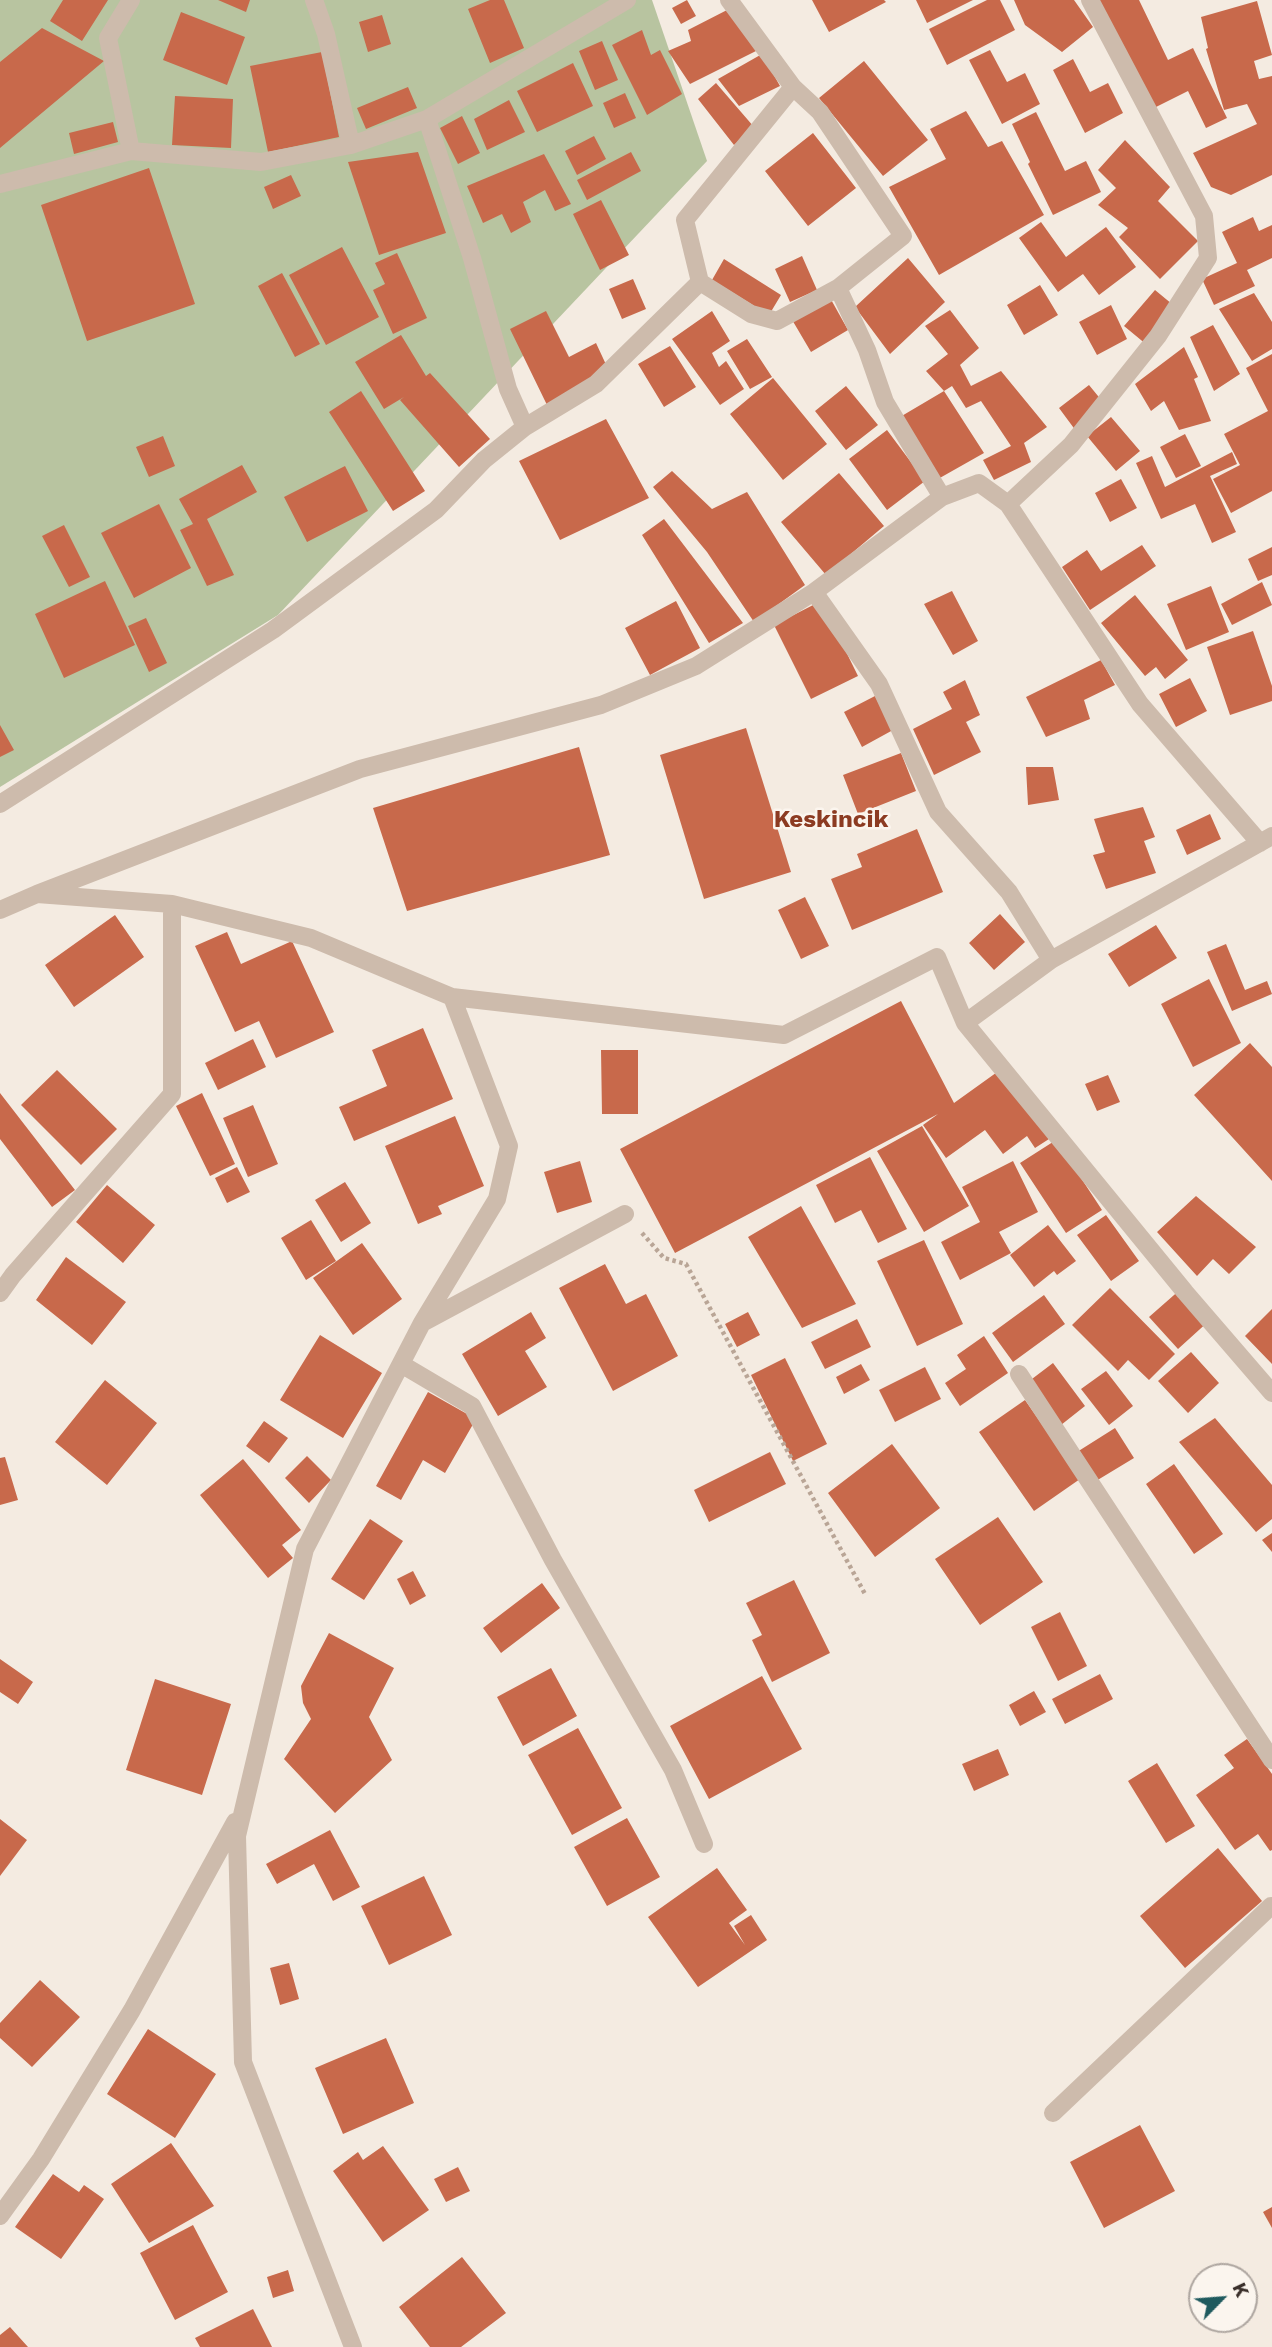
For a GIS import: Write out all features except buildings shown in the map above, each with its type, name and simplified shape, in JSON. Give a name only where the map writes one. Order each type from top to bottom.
[{"type":"street","points":[[131,0],[108,38],[131,151]]},
{"type":"street","points":[[314,0],[326,34],[351,145]]},
{"type":"street","points":[[0,184],[131,151],[261,162],[351,145],[427,119],[627,0]]},
{"type":"street","points":[[729,0],[793,87],[820,113],[903,236],[838,288],[777,321],[751,314],[700,282],[685,220],[793,87]]},
{"type":"street","points":[[1008,504],[1071,445],[1158,335],[1208,258],[1204,216],[1090,0]]},
{"type":"street","points":[[427,119],[472,258],[508,389],[526,427]]},
{"type":"street","points":[[0,804],[273,630],[436,510],[484,460],[526,427],[596,384],[700,282]]},
{"type":"street","points":[[838,288],[867,350],[885,402],[942,496]]},
{"type":"street","points":[[0,910],[359,769],[601,705],[696,666],[814,592],[942,496],[979,483],[1008,504],[1140,704],[1266,840],[1051,960],[965,1023]]},
{"type":"street","points":[[814,592],[879,684],[938,812],[1009,892],[1051,960]]},
{"type":"street","points":[[37,894],[172,904],[311,938],[452,997],[784,1035],[937,957],[965,1023],[1185,1292],[1272,1393]]},
{"type":"street","points":[[0,1293],[172,1094],[172,904]]},
{"type":"street","points":[[353,2347],[243,2062],[237,1836],[305,1549],[422,1323],[497,1199],[509,1146],[452,997]]},
{"type":"street","points":[[422,1323],[625,1214]]},
{"type":"street","points":[[401,1364],[472,1406],[553,1560],[673,1770],[704,1844]]},
{"type":"street","points":[[1019,1374],[1272,1760]]},
{"type":"street","points":[[0,2216],[41,2159],[132,2010],[243,1807]]},
{"type":"street","points":[[1053,2113],[1272,1906]]},
{"type":"path","points":[[625,1214],[664,1258],[686,1264],[865,1594]]},
{"type":"green space","points":[[0,0],[652,0],[707,161],[278,615],[0,787]]},
{"type":"district","name":"Keskincik","points":[[831,820]]}]
